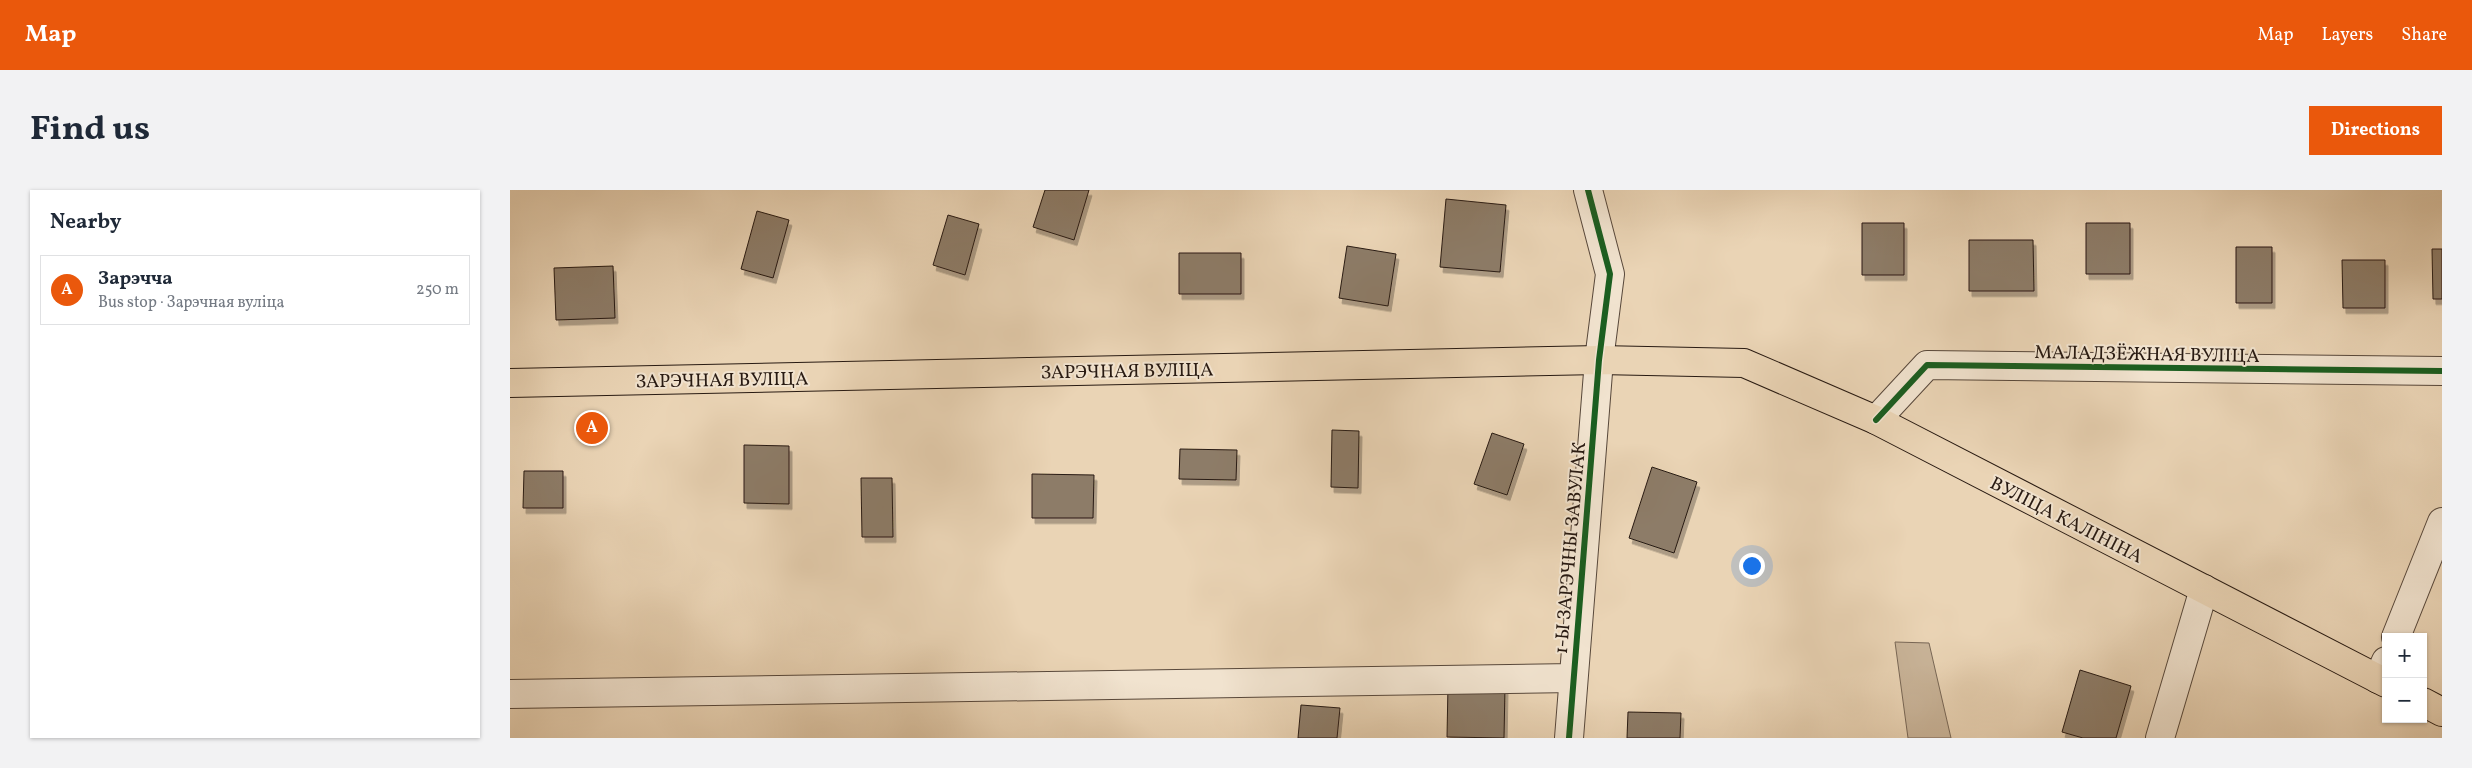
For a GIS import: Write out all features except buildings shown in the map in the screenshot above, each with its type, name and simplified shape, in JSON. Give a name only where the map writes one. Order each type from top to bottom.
[{"type":"main road","name":"ЗАРЭЧНАЯ ВУЛІЦА","points":[[510,383],[1599,360],[1744,363]]},
{"type":"main road","name":"ВУЛІЦА КАЛІНІНА","points":[[1744,363],[1876,420],[2204,590],[2382,675]]},
{"type":"main road","points":[[2427,704],[2442,712]]},
{"type":"street","name":"1-Ы ЗАРЭЧНЫ ЗАВУЛАК","points":[[1569,738],[1599,360],[1610,274],[1588,190]]},
{"type":"street","name":"МАЛАДЗЁЖНАЯ ВУЛІЦА","points":[[1876,420],[1927,365],[2442,371]]},
{"type":"street","points":[[2398,633],[2442,522]]},
{"type":"street","points":[[2160,738],[2204,590]]},
{"type":"street","points":[[510,694],[1574,678]]},
{"type":"shaded area","points":[[1895,642],[1929,643],[1951,738],[1908,738]]},
{"type":"cycle path","points":[[1569,738],[1599,360],[1610,274],[1588,190]]},
{"type":"cycle path","points":[[1876,420],[1927,365],[2442,371]]},
{"type":"place","name":"Зарэчча","points":[[592,428]]}]
